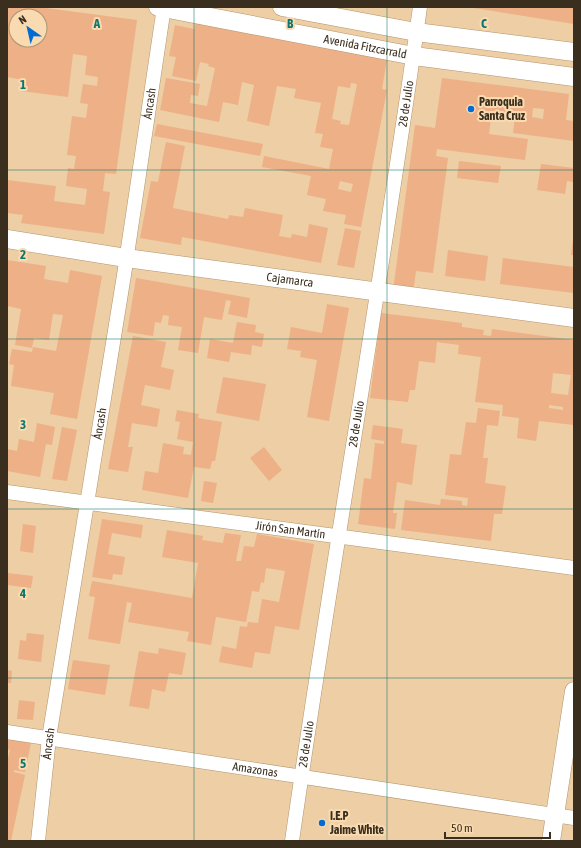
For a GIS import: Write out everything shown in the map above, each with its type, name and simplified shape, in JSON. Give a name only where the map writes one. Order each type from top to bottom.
[{"type":"street","name":"Avenida Fitzcarrald","points":[[162,7],[414,56],[574,77]]},
{"type":"street","name":"Áncash","points":[[38,841],[49,738],[126,258],[162,7]]},
{"type":"street","name":"Avenida Fitzcarrald","points":[[282,7],[416,32],[574,52]]},
{"type":"street","name":"28 de Julio","points":[[292,841],[338,537],[378,291],[414,56],[420,7]]},
{"type":"street","name":"Cajamarca","points":[[7,239],[126,258],[574,318]]},
{"type":"street","name":"Jirón San Martín","points":[[7,492],[86,504],[574,568]]},
{"type":"street","points":[[551,841],[574,691]]},
{"type":"street","name":"Amazonas","points":[[7,732],[301,778],[574,818]]},
{"type":"building","points":[[7,7],[46,8],[8,8],[8,48],[48,48],[48,8],[137,20],[116,174],[105,173],[103,191],[110,192],[104,234],[21,223],[23,215],[7,213],[7,180],[56,186],[54,201],[85,205],[87,189],[66,186],[68,168],[74,169],[76,156],[67,155],[72,116],[86,118],[88,104],[80,103],[83,84],[97,86],[98,77],[85,75],[87,56],[73,54],[68,97],[21,91],[23,80],[7,77]]},
{"type":"building","points":[[574,7],[574,24],[474,8]]},
{"type":"building","points":[[195,23],[387,59],[382,89],[387,90],[361,227],[344,224],[346,215],[323,211],[326,199],[307,195],[311,176],[262,167],[264,156],[329,169],[333,149],[320,147],[323,134],[315,133],[321,103],[294,98],[296,89],[277,86],[269,126],[247,121],[254,85],[242,82],[238,105],[223,102],[219,122],[160,110],[166,78],[200,84],[198,96],[191,95],[190,103],[207,106],[215,68],[208,66],[209,64],[200,62],[196,81],[172,76],[176,57],[169,56],[175,25],[194,29]],"holes":[[[351,83],[357,84],[349,125],[340,124],[341,121],[332,119],[338,86],[350,88]],[[340,181],[353,184],[351,192],[338,189]]]},
{"type":"building","points":[[442,78],[569,94],[566,120],[574,121],[574,141],[513,133],[515,117],[510,117],[510,120],[491,118],[489,134],[528,139],[525,160],[437,149],[436,156],[448,158],[433,273],[416,271],[413,293],[393,291],[415,125],[435,128]],"holes":[[[533,108],[544,109],[543,119],[532,117]]]},
{"type":"building","points":[[157,124],[263,144],[260,156],[154,136]]},
{"type":"building","points":[[166,142],[185,146],[173,208],[228,219],[229,215],[243,217],[245,208],[283,215],[279,236],[291,238],[292,234],[307,237],[309,224],[328,228],[321,263],[182,237],[181,245],[140,238],[151,181],[158,182]]},
{"type":"building","points":[[459,161],[501,166],[498,183],[457,178]]},
{"type":"building","points":[[541,164],[574,168],[574,182],[567,181],[565,194],[537,190]]},
{"type":"building","points":[[345,228],[361,231],[354,268],[337,265]]},
{"type":"building","points":[[573,240],[574,255],[571,255]]},
{"type":"building","points":[[448,250],[488,256],[485,281],[445,276]]},
{"type":"building","points":[[503,258],[574,267],[574,293],[500,284]]},
{"type":"building","points":[[7,260],[46,266],[44,279],[68,283],[70,270],[102,276],[77,419],[50,414],[54,393],[11,386],[14,365],[9,364],[12,349],[32,352],[33,347],[56,351],[63,315],[53,314],[49,340],[34,338],[32,348],[15,345],[21,309],[7,306]]},
{"type":"building","points":[[136,278],[250,298],[247,318],[228,314],[231,301],[226,300],[222,320],[204,317],[198,353],[178,350],[182,327],[168,325],[169,316],[163,315],[161,323],[155,322],[153,336],[127,332]]},
{"type":"building","points":[[327,304],[349,308],[329,421],[307,417],[317,360],[300,357],[301,351],[287,349],[291,327],[322,333]]},
{"type":"building","points":[[381,313],[462,323],[462,327],[484,330],[483,335],[491,336],[492,329],[574,340],[574,425],[539,421],[536,441],[517,438],[519,418],[502,416],[503,405],[475,402],[481,357],[458,354],[459,345],[437,342],[435,363],[419,361],[415,390],[410,390],[408,402],[370,398]],"holes":[[[553,373],[571,375],[568,395],[551,393]],[[549,405],[563,407],[563,410],[549,408]]]},
{"type":"building","points":[[237,322],[256,325],[255,332],[264,334],[262,347],[252,345],[251,355],[231,352],[229,362],[207,358],[210,339],[233,343]]},
{"type":"building","points":[[133,336],[166,342],[161,367],[174,370],[170,390],[145,385],[141,405],[160,409],[157,427],[132,423],[128,447],[133,447],[128,472],[108,469]]},
{"type":"building","points":[[223,377],[266,384],[259,421],[216,413]]},
{"type":"building","points":[[478,408],[500,411],[498,426],[487,425],[483,458],[488,458],[485,483],[506,486],[502,514],[494,514],[491,541],[401,530],[405,500],[440,505],[441,499],[462,501],[462,505],[467,506],[468,498],[445,495],[450,454],[461,455],[466,422],[476,423]]},
{"type":"building","points":[[177,410],[199,414],[198,418],[222,422],[215,461],[212,461],[210,469],[194,467],[188,498],[142,490],[145,471],[158,473],[163,443],[184,447],[183,454],[191,455],[193,442],[177,439],[180,422],[175,421]]},
{"type":"building","points":[[37,423],[55,427],[52,445],[46,444],[40,477],[7,471],[7,449],[17,451],[19,439],[34,442]]},
{"type":"building","points":[[373,425],[403,429],[401,443],[417,445],[412,485],[397,482],[393,513],[397,513],[395,529],[358,524],[364,478],[371,479],[375,443],[384,444],[384,441],[371,439]]},
{"type":"building","points":[[62,427],[77,430],[67,481],[52,479]]},
{"type":"building","points":[[264,447],[282,470],[269,481],[250,458]]},
{"type":"building","points":[[204,481],[217,483],[213,503],[201,501]]},
{"type":"building","points":[[102,519],[143,525],[141,538],[112,533],[108,554],[125,557],[122,575],[113,574],[112,580],[92,577]]},
{"type":"building","points":[[23,524],[36,526],[33,553],[20,551]]},
{"type":"building","points":[[167,530],[203,536],[202,540],[223,543],[225,533],[241,535],[236,561],[241,561],[244,546],[254,547],[257,534],[314,544],[299,630],[275,626],[270,654],[255,652],[252,668],[219,662],[222,646],[236,649],[240,626],[247,627],[248,622],[258,623],[262,599],[279,602],[285,571],[266,568],[264,583],[261,582],[259,592],[252,591],[246,622],[216,617],[211,645],[187,641],[189,632],[128,622],[132,603],[127,602],[120,644],[88,639],[95,597],[89,596],[92,581],[192,598],[198,563],[162,557]]},
{"type":"building","points":[[7,573],[33,576],[31,588],[7,585]]},
{"type":"building","points":[[27,633],[44,635],[41,662],[18,659],[20,640],[26,641]]},
{"type":"building","points":[[159,648],[186,653],[182,675],[169,673],[165,692],[152,689],[149,709],[129,706],[139,651],[158,654]]},
{"type":"building","points":[[73,660],[110,665],[105,695],[68,689]]},
{"type":"building","points":[[7,670],[12,671],[11,683],[7,683]]},
{"type":"building","points":[[19,700],[35,702],[33,720],[17,719]]},
{"type":"building","points":[[7,738],[31,743],[25,772],[14,770],[14,772],[25,775],[11,841],[7,841],[7,762],[10,750],[7,749]]},
{"type":"place","name":"Parroquia Santa Cruz","points":[[471,109]]},
{"type":"place","name":"I.E.P Jaime White","points":[[322,823]]}]
